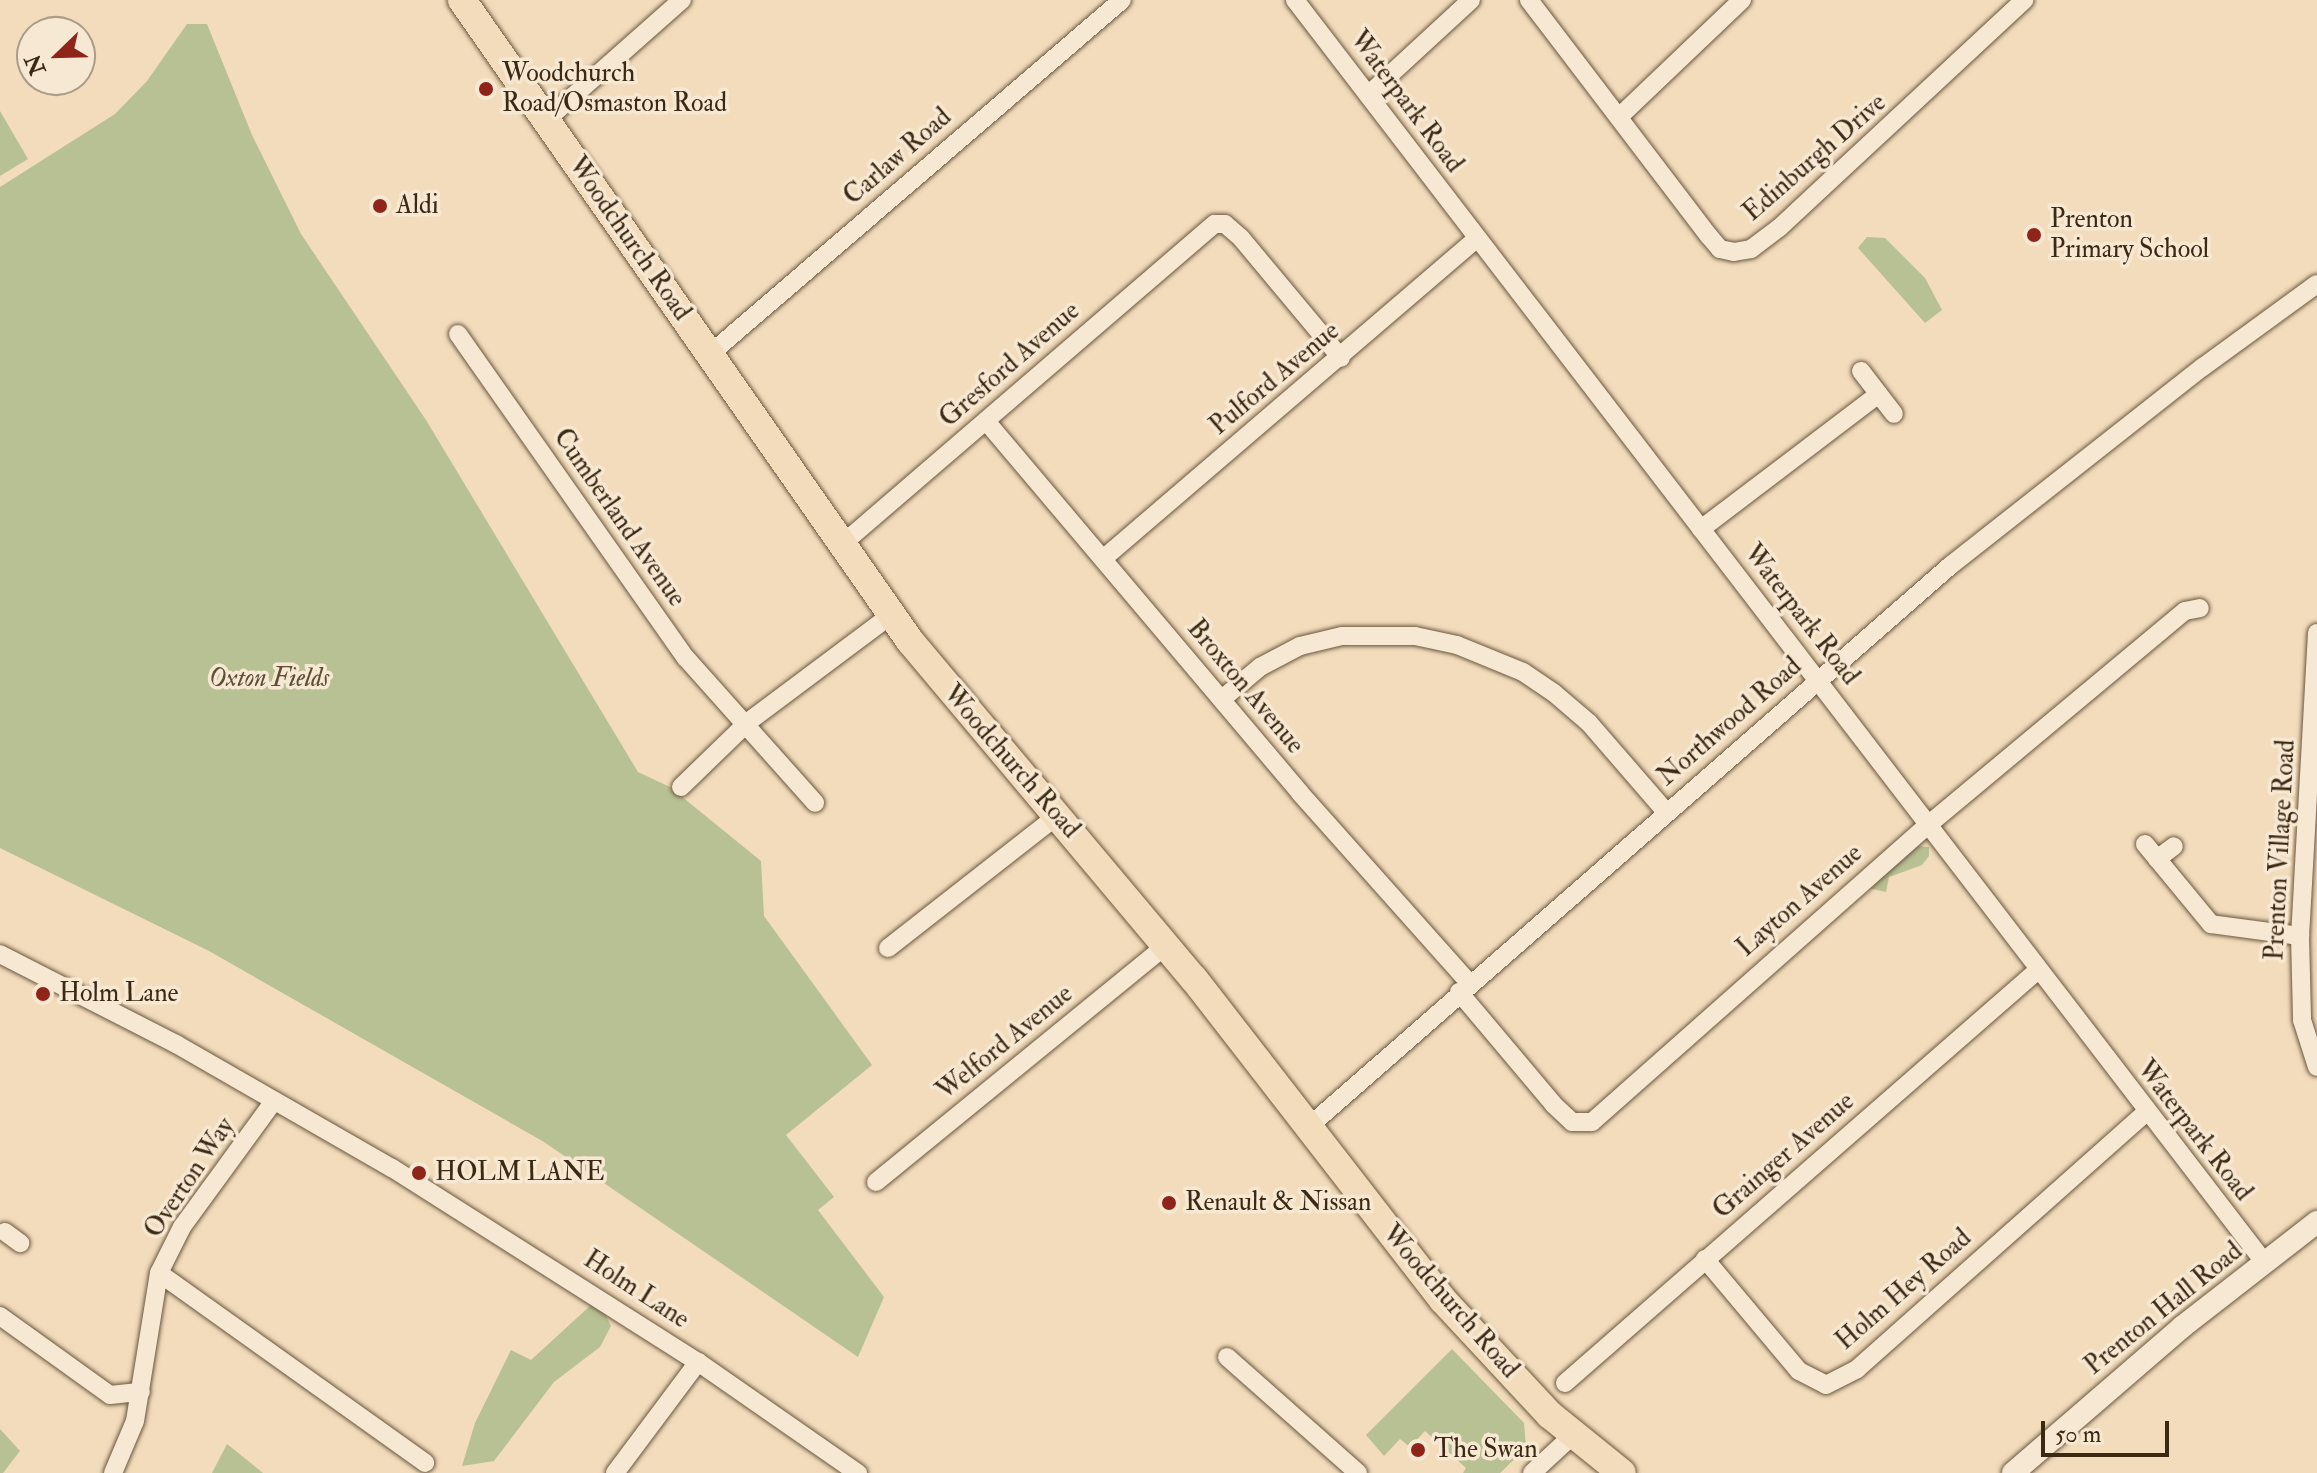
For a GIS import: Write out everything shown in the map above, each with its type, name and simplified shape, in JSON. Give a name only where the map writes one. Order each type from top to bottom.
[{"type":"highway","name":"Woodchurch Road","points":[[462,0],[891,615],[1167,945],[1306,1129],[1443,1300],[1572,1436],[1622,1473]]},
{"type":"street","points":[[545,121],[682,0]]},
{"type":"street","name":"Carlaw Road","points":[[710,354],[1122,0]]},
{"type":"street","name":"Waterpark Road","points":[[1295,0],[2146,1112],[2265,1263]]},
{"type":"street","points":[[1368,95],[1471,0]]},
{"type":"street","name":"Edinburgh Drive","points":[[1529,0],[1720,249],[1751,249],[1869,148],[2024,0]]},
{"type":"street","points":[[1619,117],[1742,0]]},
{"type":"street","name":"Gresford Avenue","points":[[840,546],[1215,224],[1225,224],[1241,238],[1341,358]]},
{"type":"street","name":"Pulford Avenue","points":[[1104,558],[1341,358],[1477,238]]},
{"type":"street","name":"Northwood Road","points":[[1306,1129],[1464,987],[1818,680],[2056,480],[2317,284]]},
{"type":"street","name":"Cumberland Avenue","points":[[458,334],[686,658],[748,722],[815,803]]},
{"type":"street","points":[[1861,371],[1894,414]]},
{"type":"street","points":[[1701,529],[1879,394]]},
{"type":"street","name":"Broxton Avenue","points":[[986,421],[1464,987]]},
{"type":"street","name":"Layton Avenue","points":[[1464,987],[1554,1105],[1572,1122],[1592,1122],[1928,825],[2176,618],[2200,608]]},
{"type":"street","points":[[681,787],[748,722],[891,615]]},
{"type":"street","name":"Prenton Village Road","points":[[2317,633],[2313,798],[2300,936],[2302,1020],[2317,1067]]},
{"type":"street","points":[[1222,699],[1260,667],[1300,646],[1328,640],[1415,636],[1457,645],[1523,672],[1554,693],[1589,723],[1666,812]]},
{"type":"street","points":[[888,948],[1057,816]]},
{"type":"street","points":[[2145,844],[2211,924],[2300,936]]},
{"type":"street","points":[[2157,859],[2174,846]]},
{"type":"street","name":"Welford Avenue","points":[[876,1182],[1167,945]]},
{"type":"street","name":"Holm Lane","points":[[0,954],[274,1101],[521,1247],[698,1362],[858,1473]]},
{"type":"street","name":"Grainger Avenue","points":[[1565,1383],[2038,970]]},
{"type":"street","name":"Overton Way","points":[[113,1473],[129,1440],[141,1392],[145,1333],[159,1273],[182,1227],[274,1101]]},
{"type":"street","name":"Holm Hey Road","points":[[1705,1259],[1799,1371],[1826,1385],[1857,1369],[2146,1112]]},
{"type":"street","name":"Prenton Hall Road","points":[[2013,1473],[2317,1222]]},
{"type":"street","points":[[2,1233],[20,1243]]},
{"type":"street","points":[[159,1273],[425,1463]]},
{"type":"street","points":[[0,1316],[110,1395],[141,1392]]},
{"type":"street","points":[[1227,1357],[1358,1473]]},
{"type":"street","points":[[615,1473],[698,1362]]},
{"type":"street","points":[[1532,1473],[1572,1436]]},
{"type":"green space","name":"Oxton Fields","points":[[187,24],[207,24],[252,135],[301,234],[426,420],[638,772],[670,787],[761,861],[764,916],[872,1065],[786,1135],[834,1197],[818,1210],[884,1297],[858,1357],[544,1142],[209,951],[0,848],[0,187],[115,114],[147,81]]},
{"type":"green space","points":[[0,111],[28,159],[0,176]]},
{"type":"green space","points":[[1867,237],[1885,238],[1925,278],[1942,310],[1925,323],[1858,248]]},
{"type":"green space","points":[[1893,844],[1929,847],[1929,856],[1922,865],[1889,877],[1886,892],[1868,888],[1882,854]]},
{"type":"green space","points":[[591,1305],[603,1310],[611,1326],[600,1347],[554,1382],[494,1461],[462,1466],[475,1423],[511,1350],[531,1360]]},
{"type":"green space","points":[[1452,1349],[1524,1423],[1526,1448],[1500,1473],[1463,1473],[1466,1468],[1425,1431],[1410,1447],[1400,1439],[1384,1456],[1366,1435]]},
{"type":"green space","points":[[0,1429],[20,1451],[3,1473],[0,1473]]},
{"type":"green space","points":[[227,1444],[263,1473],[212,1473]]},
{"type":"place","name":"Woodchurch Road/Osmaston Road","points":[[486,89]]},
{"type":"place","name":"Aldi","points":[[380,206]]},
{"type":"place","name":"Prenton Primary School","points":[[2034,235]]},
{"type":"place","name":"Holm Lane","points":[[43,994]]},
{"type":"place","name":"HOLM LANE","points":[[419,1173]]},
{"type":"place","name":"Renault & Nissan","points":[[1169,1203]]},
{"type":"place","name":"The Swan","points":[[1418,1450]]}]
